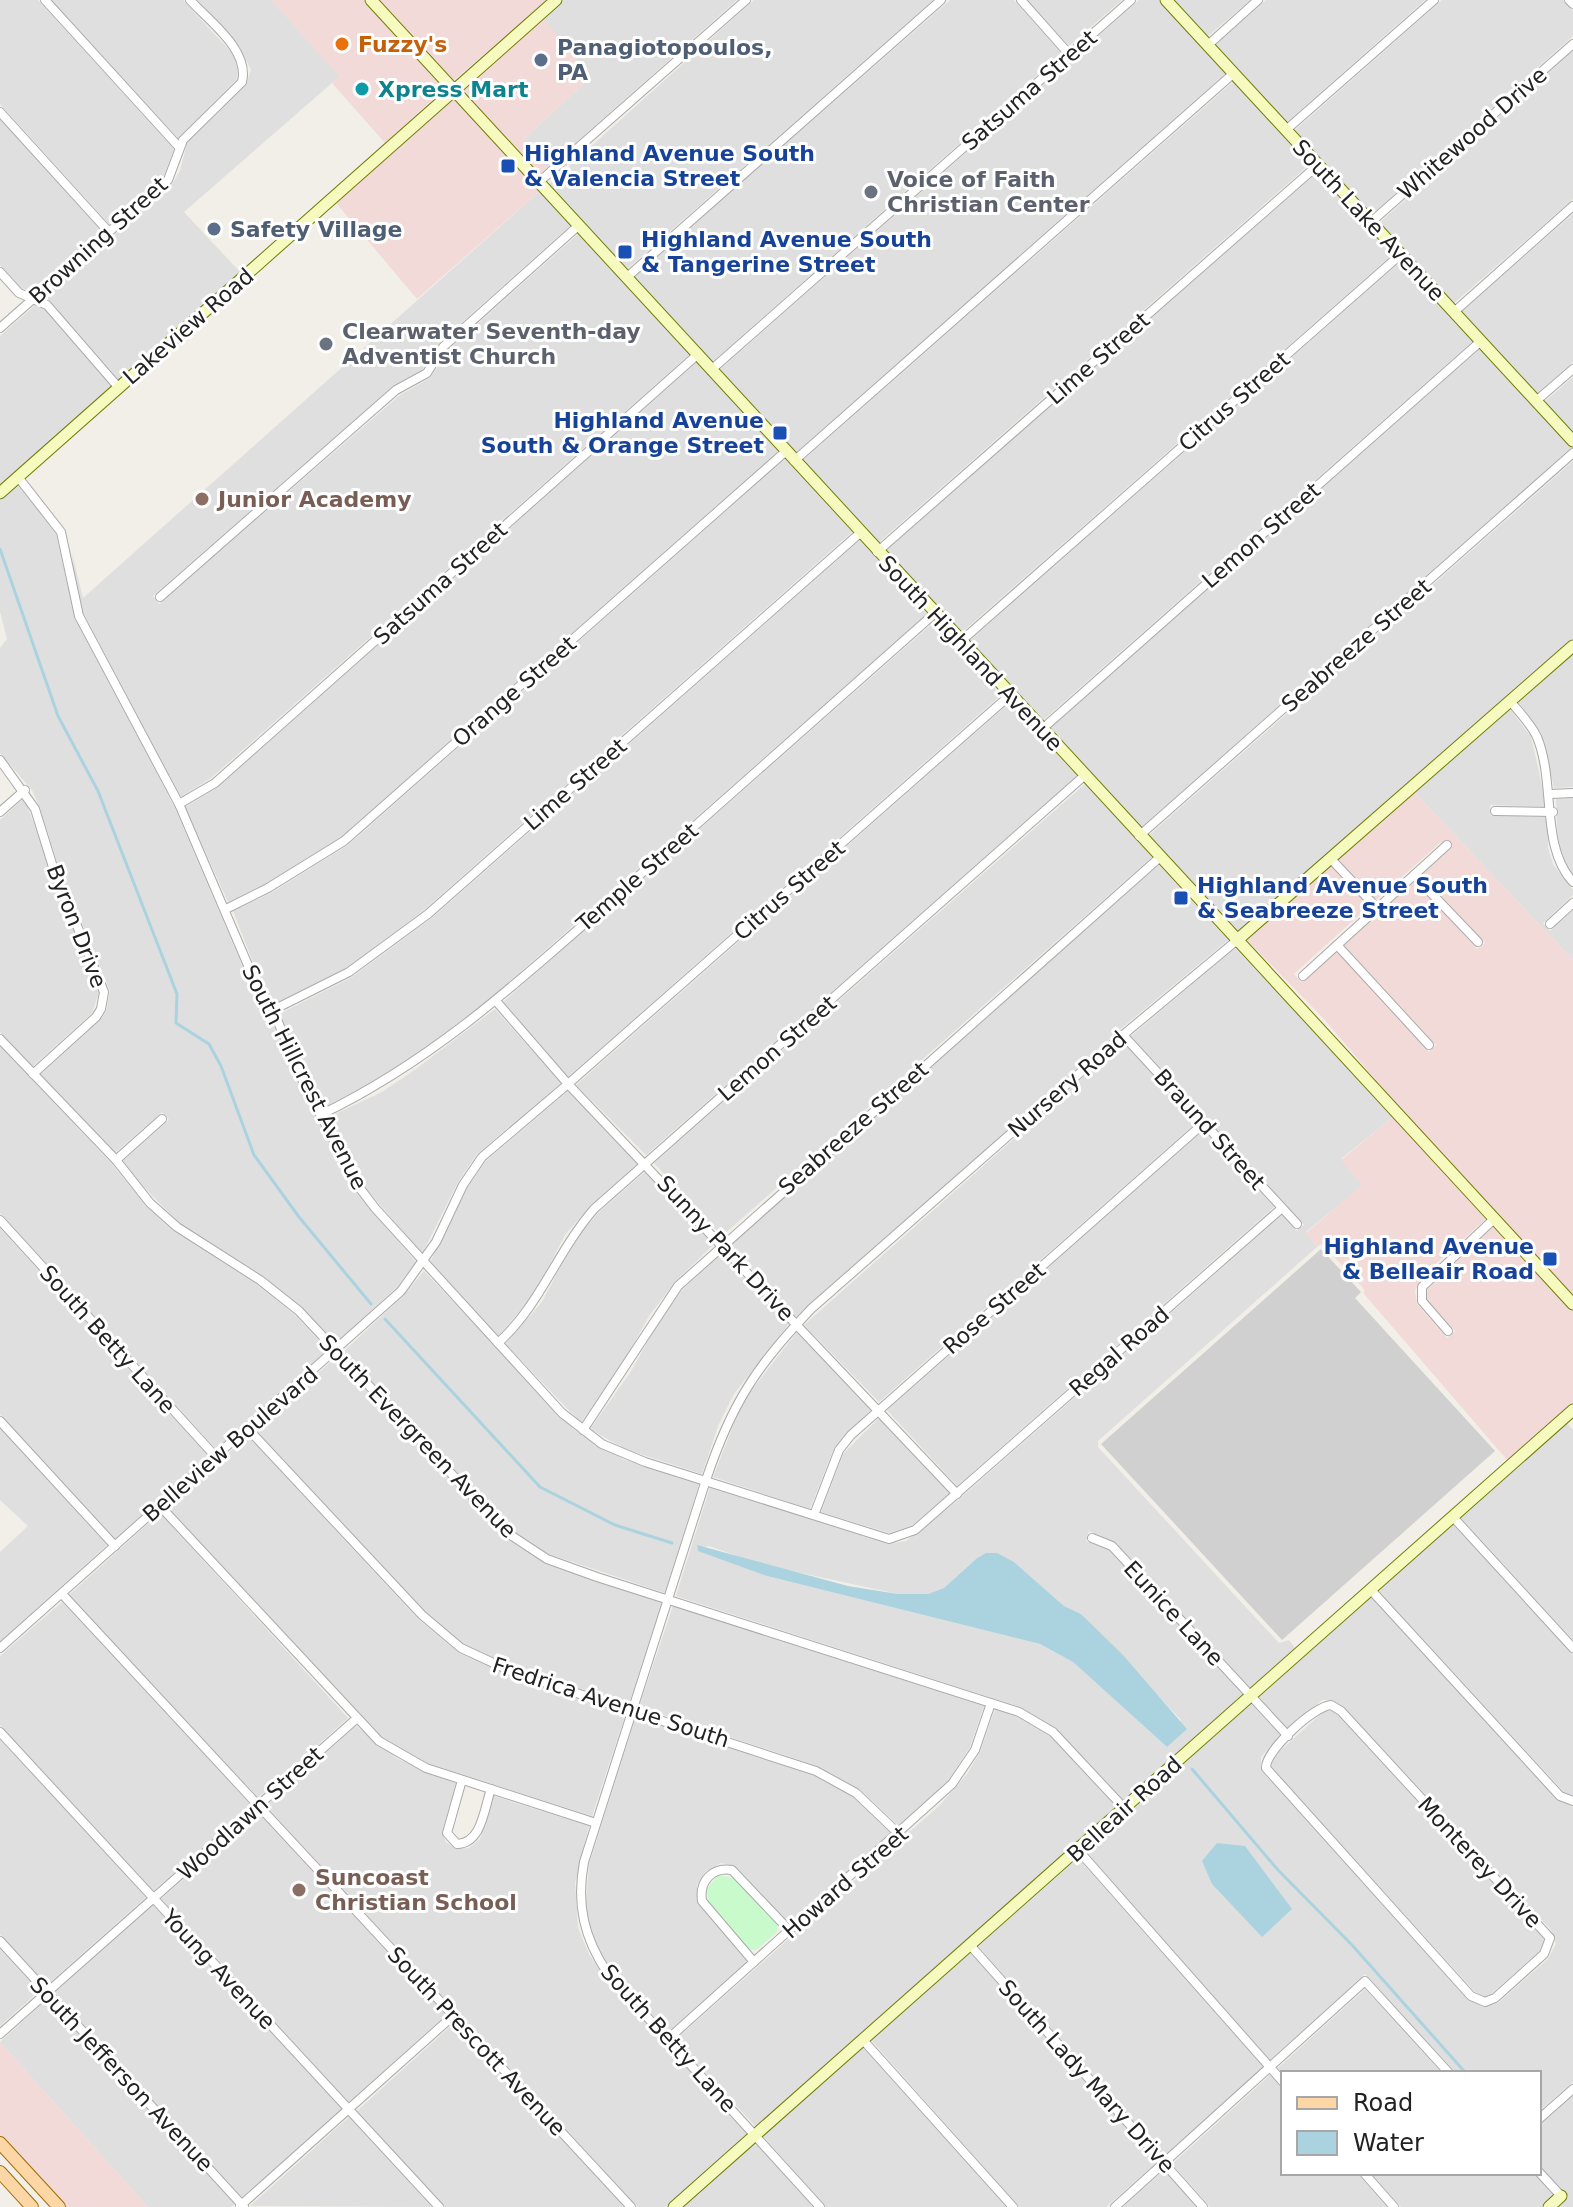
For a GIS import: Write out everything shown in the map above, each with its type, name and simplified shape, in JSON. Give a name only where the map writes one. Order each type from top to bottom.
[{"type":"main road","points":[[0,2143],[59,2207]]},
{"type":"main road","points":[[0,2172],[32,2207]]},
{"type":"street","points":[[45,0],[179,147]]},
{"type":"street","name":"Browning Street","points":[[0,328],[168,180],[175,169],[179,147],[189,133],[236,90],[244,73],[237,51],[190,0]]},
{"type":"street","name":"South Highland Avenue","points":[[371,0],[1009,696],[1573,1304]]},
{"type":"street","name":"Lakeview Road","points":[[0,493],[556,0]]},
{"type":"street","points":[[539,182],[746,0]]},
{"type":"street","points":[[626,278],[941,0]]},
{"type":"street","points":[[1021,0],[1069,54]]},
{"type":"street","name":"Satsuma Street","points":[[711,370],[1131,0]]},
{"type":"street","name":"South Lake Avenue","points":[[1166,0],[1573,441]]},
{"type":"street","points":[[1208,45],[1258,0]]},
{"type":"street","points":[[1286,130],[1434,0]]},
{"type":"street","name":"Whitewood Drive","points":[[1371,222],[1573,44]]},
{"type":"street","name":"Orange Street","points":[[226,909],[268,888],[344,841],[1234,73]]},
{"type":"street","points":[[0,112],[109,232]]},
{"type":"street","name":"Lime Street","points":[[877,552],[1318,165]]},
{"type":"street","points":[[1454,312],[1573,206]]},
{"type":"street","points":[[160,597],[396,390],[427,373],[443,347],[578,226]]},
{"type":"street","name":"Citrus Street","points":[[960,642],[1400,255]]},
{"type":"street","points":[[0,272],[19,293],[47,305],[119,388]]},
{"type":"street","name":"Lemon Street","points":[[1041,730],[1481,341]]},
{"type":"street","name":"Satsuma Street","points":[[179,804],[215,783],[697,355]]},
{"type":"street","points":[[1536,401],[1573,369]]},
{"type":"street","name":"Seabreeze Street","points":[[1139,836],[1573,453]]},
{"type":"street","name":"South Hillcrest Avenue","points":[[18,477],[61,532],[79,616],[179,804],[212,886],[226,909],[253,977],[273,1010],[298,1072],[359,1187],[423,1263],[583,1430],[624,1454],[889,1539],[903,1537],[957,1494]]},
{"type":"street","name":"Lime Street","points":[[273,1010],[349,972],[428,914],[860,533]]},
{"type":"street","name":"Temple Street","points":[[322,1114],[379,1087],[413,1065],[496,1001],[934,614]]},
{"type":"street","name":"Nursery Road","points":[[633,1710],[706,1480],[738,1398],[797,1324],[1123,1035],[1331,859],[1573,646]]},
{"type":"street","name":"Citrus Street","points":[[568,1084],[1009,696]]},
{"type":"street","points":[[1510,701],[1536,735],[1553,812],[1553,848],[1558,863],[1573,882]]},
{"type":"street","name":"Byron Drive","points":[[0,760],[25,790],[104,992],[96,1017],[33,1074]]},
{"type":"street","name":"Lemon Street","points":[[498,1343],[520,1323],[538,1298],[569,1239],[594,1209],[1084,776]]},
{"type":"street","points":[[0,812],[25,790]]},
{"type":"street","points":[[1550,794],[1573,793]]},
{"type":"street","points":[[1495,811],[1553,812]]},
{"type":"street","points":[[1303,976],[1447,845]]},
{"type":"street","name":"Seabreeze Street","points":[[583,1430],[678,1286],[1159,858]]},
{"type":"street","points":[[1331,859],[1377,908]]},
{"type":"street","points":[[1414,875],[1478,942]]},
{"type":"street","points":[[1550,924],[1573,903]]},
{"type":"street","points":[[1337,945],[1429,1045]]},
{"type":"street","name":"Sunny Park Drive","points":[[496,1001],[568,1084],[880,1409],[957,1494]]},
{"type":"street","name":"Braund Street","points":[[1123,1035],[1297,1224]]},
{"type":"street","name":"South Evergreen Avenue","points":[[0,1039],[116,1160],[150,1203],[177,1227],[260,1280],[299,1311],[506,1532],[547,1559],[1019,1712],[1053,1732],[1125,1809]]},
{"type":"street","name":"Belleview Boulevard","points":[[0,1648],[401,1291],[423,1263],[463,1185],[482,1157],[568,1084]]},
{"type":"street","points":[[116,1160],[162,1119]]},
{"type":"street","name":"Rose Street","points":[[814,1515],[839,1450],[880,1409],[1204,1123]]},
{"type":"street","name":"Regal Road","points":[[957,1494],[1282,1208]]},
{"type":"street","points":[[1448,1331],[1422,1301],[1422,1287],[1495,1218]]},
{"type":"street","name":"South Betty Lane","points":[[0,1220],[216,1457]]},
{"type":"street","name":"Belleair Road","points":[[674,2207],[1573,1410]]},
{"type":"street","points":[[0,1421],[115,1546]]},
{"type":"street","name":"Fredrica Avenue South","points":[[248,1429],[422,1615],[461,1648],[515,1673],[816,1771],[856,1793],[899,1834]]},
{"type":"street","points":[[160,1506],[356,1719],[400,1755],[462,1780],[596,1823]]},
{"type":"street","points":[[1453,1517],[1573,1648]]},
{"type":"street","name":"Eunice Lane","points":[[1092,1538],[1112,1546],[1251,1696]]},
{"type":"street","points":[[1371,1590],[1560,1796],[1573,1801]]},
{"type":"street","name":"South Prescott Avenue","points":[[62,1594],[631,2207]]},
{"type":"street","points":[[1251,1696],[1288,1736]]},
{"type":"street","name":"Howard Street","points":[[668,2039],[899,1834],[963,1770],[975,1750],[991,1703]]},
{"type":"street","name":"Monterey Drive","points":[[1323,1705],[1331,1705],[1341,1711],[1547,1934],[1551,1944],[1544,1954],[1495,1998],[1485,2002],[1471,1996],[1271,1775],[1266,1760],[1288,1736],[1323,1705]]},
{"type":"street","name":"South Betty Lane","points":[[633,1710],[596,1823],[580,1884],[583,1926],[608,1974],[820,2207]]},
{"type":"street","name":"Woodlawn Street","points":[[0,2034],[356,1719]]},
{"type":"street","name":"Young Avenue","points":[[0,1732],[439,2207]]},
{"type":"street","points":[[462,1780],[447,1833],[457,1844],[467,1843],[476,1836],[491,1789]]},
{"type":"street","points":[[1078,1850],[1281,2080]]},
{"type":"street","points":[[754,1962],[702,1901],[702,1886],[708,1876],[715,1871],[732,1870],[789,1930]]},
{"type":"street","name":"South Jefferson Avenue","points":[[0,1941],[242,2206]]},
{"type":"street","name":"South Lady Mary Drive","points":[[970,1945],[1203,2207]]},
{"type":"street","points":[[1115,2207],[1365,1981],[1447,2071]]},
{"type":"street","points":[[242,2206],[454,2015]]},
{"type":"street","points":[[863,2040],[1013,2207]]},
{"type":"street","points":[[1541,2117],[1573,2089]]},
{"type":"street","points":[[1541,2174],[1561,2196],[1549,2207]]},
{"type":"street","points":[[1366,2175],[1394,2207]]},
{"type":"shaded area","points":[[0,0],[38,0],[174,149],[164,176],[109,224],[0,104]]},
{"type":"shaded area","points":[[51,0],[183,0],[233,54],[238,63],[237,79],[178,138]]},
{"type":"shaded area","points":[[197,0],[271,0],[340,76],[184,212],[241,273],[119,380],[51,302],[43,298],[172,184],[180,171],[187,143],[246,85],[251,70],[240,48]]},
{"type":"shaded area","points":[[271,0],[364,0],[444,89],[385,143],[332,83],[339,76]]},
{"type":"shaded area","points":[[377,0],[547,0],[452,82]]},
{"type":"shaded area","points":[[564,0],[737,0],[547,168],[523,140],[590,78],[543,18]]},
{"type":"shaded area","points":[[754,0],[933,0],[626,270],[548,185]]},
{"type":"shaded area","points":[[950,0],[1014,0],[1062,53],[711,363],[633,278]]},
{"type":"shaded area","points":[[1027,0],[1122,0],[1069,46]]},
{"type":"shaded area","points":[[1139,0],[1159,0],[1226,73],[794,454],[718,371]]},
{"type":"shaded area","points":[[1173,0],[1250,0],[1207,37]]},
{"type":"shaded area","points":[[1266,0],[1425,0],[1286,123],[1215,45]]},
{"type":"shaded area","points":[[1442,0],[1563,0],[1573,11],[1573,36],[1371,215],[1294,131]]},
{"type":"shaded area","points":[[543,18],[591,77],[524,139],[547,168],[538,175],[459,90]]},
{"type":"shaded area","points":[[1573,51],[1573,199],[1453,304],[1379,223]]},
{"type":"shaded area","points":[[1234,81],[1310,164],[877,544],[801,462]]},
{"type":"shaded area","points":[[452,97],[540,191],[417,299],[336,203]]},
{"type":"shaded area","points":[[0,119],[102,231],[32,293],[21,288],[0,265]]},
{"type":"shaded area","points":[[1318,172],[1393,254],[960,634],[884,552]]},
{"type":"shaded area","points":[[540,191],[571,225],[439,343],[423,369],[393,386],[153,596],[159,604],[400,395],[430,378],[447,351],[578,234],[690,354],[211,778],[181,797],[84,615],[75,586],[72,553],[83,598]]},
{"type":"shaded area","points":[[1573,214],[1573,362],[1536,394],[1461,312]]},
{"type":"shaded area","points":[[1400,262],[1474,340],[1041,722],[967,643]]},
{"type":"shaded area","points":[[35,305],[44,309],[112,387],[0,486],[0,336]]},
{"type":"shaded area","points":[[1481,348],[1572,447],[1139,829],[1048,730]]},
{"type":"shaded area","points":[[697,362],[778,451],[341,837],[265,884],[228,902],[185,807],[218,787]]},
{"type":"shaded area","points":[[1573,377],[1573,434],[1544,402]]},
{"type":"shaded area","points":[[785,459],[852,532],[424,910],[346,968],[274,1004],[258,975],[233,911],[271,893],[348,845]]},
{"type":"shaded area","points":[[1573,461],[1573,639],[1236,934],[1147,837]]},
{"type":"shaded area","points":[[18,484],[56,534],[75,618],[174,806],[248,979],[268,1012],[299,1086],[354,1189],[416,1262],[397,1287],[335,1344],[301,1307],[262,1275],[179,1223],[136,1179],[123,1161],[169,1120],[162,1112],[115,1153],[40,1075],[100,1020],[106,1012],[110,991],[58,865],[32,790],[0,753],[0,648],[7,639],[0,612],[0,501]]},
{"type":"shaded area","points":[[860,540],[927,614],[492,997],[409,1061],[376,1082],[324,1107],[308,1082],[279,1014],[352,977],[432,918]]},
{"type":"shaded area","points":[[934,622],[1001,695],[568,1077],[503,1002]]},
{"type":"shaded area","points":[[1573,654],[1573,787],[1554,788],[1541,733],[1518,702]]},
{"type":"shaded area","points":[[1009,703],[1077,776],[646,1155],[576,1085]]},
{"type":"shaded area","points":[[1510,709],[1531,737],[1547,807],[1490,805],[1491,815],[1548,817],[1548,848],[1553,864],[1573,890],[1573,895],[1543,923],[1550,931],[1573,910],[1573,960],[1415,793]]},
{"type":"shaded area","points":[[1085,784],[1152,857],[722,1236],[654,1163]]},
{"type":"shaded area","points":[[1415,793],[1573,960],[1573,1296],[1386,1092],[1323,1018],[1247,940],[1331,866],[1369,906],[1294,974],[1301,982],[1336,950],[1429,1052],[1436,1045],[1343,944],[1414,881],[1477,949],[1485,943],[1421,874],[1448,850],[1441,842],[1376,900],[1339,860]]},
{"type":"shaded area","points":[[24,798],[99,992],[92,1013],[32,1067],[0,1032],[0,820]]},
{"type":"shaded area","points":[[1573,798],[1573,875],[1562,861],[1558,848],[1556,799]]},
{"type":"shaded area","points":[[1159,865],[1228,940],[1123,1027],[796,1317],[730,1245]]},
{"type":"shaded area","points":[[1235,948],[1394,1116],[1341,1159],[1363,1185],[1306,1232],[1317,1247],[1098,1441],[1098,1447],[1279,1643],[1289,1640],[1296,1649],[1251,1689],[1116,1543],[1089,1531],[1086,1541],[1109,1550],[1244,1695],[1125,1802],[1056,1729],[1020,1707],[676,1596],[710,1487],[888,1544],[906,1541],[957,1501],[1282,1215],[1296,1231],[1304,1225],[1131,1036]],"holes":[[[709,1546],[760,1564],[898,1594],[928,1594],[944,1588],[976,1559],[1014,1562],[1064,1606],[1081,1614],[1181,1720],[1167,1747],[1073,1662],[1040,1644],[767,1576],[698,1549]]]},
{"type":"shaded area","points":[[495,1009],[561,1083],[477,1154],[458,1182],[422,1254],[363,1185],[329,1117],[382,1092]]},
{"type":"shaded area","points":[[1123,1042],[1197,1122],[879,1402],[804,1325]]},
{"type":"shaded area","points":[[0,1046],[112,1164],[147,1207],[174,1231],[257,1284],[295,1315],[328,1350],[216,1449],[0,1213]]},
{"type":"shaded area","points":[[568,1091],[639,1162],[591,1205],[565,1235],[534,1295],[498,1336],[430,1262],[467,1188],[486,1161]]},
{"type":"shaded area","points":[[1394,1116],[1488,1217],[1423,1275],[1415,1291],[1417,1304],[1447,1338],[1455,1331],[1426,1299],[1427,1290],[1495,1225],[1573,1311],[1573,1403],[1508,1461],[1364,1294],[1364,1289],[1325,1247],[1321,1244],[1317,1247],[1306,1233],[1362,1185],[1341,1160]]},
{"type":"shaded area","points":[[1204,1130],[1274,1207],[957,1486],[887,1410]]},
{"type":"shaded area","points":[[647,1170],[715,1243],[675,1282],[649,1316],[621,1367],[581,1423],[505,1344],[542,1302],[573,1242],[598,1213]]},
{"type":"shaded area","points":[[0,1228],[209,1456],[115,1539],[0,1414]]},
{"type":"shaded area","points":[[1321,1249],[1361,1292],[1355,1298],[1495,1451],[1282,1640],[1101,1444]]},
{"type":"shaded area","points":[[723,1251],[789,1324],[734,1394],[718,1426],[702,1474],[625,1449],[590,1429],[630,1373],[658,1323],[682,1290]]},
{"type":"shaded area","points":[[424,1271],[576,1431],[623,1459],[699,1484],[665,1593],[549,1554],[509,1528],[343,1352],[405,1294]]},
{"type":"shaded area","points":[[797,1332],[872,1409],[834,1448],[810,1509],[713,1477],[743,1401]]},
{"type":"shaded area","points":[[335,1358],[503,1536],[546,1564],[662,1603],[629,1704],[516,1668],[463,1644],[425,1612],[255,1429]]},
{"type":"shaded area","points":[[880,1417],[950,1493],[911,1526],[889,1533],[821,1512],[843,1454]]},
{"type":"shaded area","points":[[1567,1423],[1573,1430],[1573,1640],[1461,1518]]},
{"type":"shaded area","points":[[0,1428],[107,1545],[0,1641],[0,1552],[28,1526],[0,1500]]},
{"type":"shaded area","points":[[248,1436],[418,1619],[459,1653],[514,1678],[626,1713],[592,1816],[427,1763],[382,1737],[167,1507]]},
{"type":"shaded area","points":[[160,1513],[348,1718],[258,1798],[69,1595]]},
{"type":"shaded area","points":[[1453,1524],[1573,1655],[1573,1796],[1564,1792],[1378,1590]]},
{"type":"shaded area","points":[[1371,1597],[1557,1799],[1573,1807],[1573,2082],[1541,2109],[1541,2071],[1454,2071],[1365,1974],[1270,2060],[1085,1851],[1251,1704],[1280,1735],[1261,1757],[1261,1769],[1468,1999],[1484,2007],[1498,2003],[1548,1959],[1556,1944],[1551,1930],[1344,1707],[1332,1700],[1322,1700],[1288,1729],[1259,1697]]},
{"type":"shaded area","points":[[62,1602],[251,1805],[153,1891],[0,1725],[0,1656]]},
{"type":"shaded area","points":[[673,1606],[984,1706],[970,1747],[948,1781],[899,1826],[859,1789],[818,1766],[639,1707]]},
{"type":"shaded area","points":[[995,1709],[1017,1717],[1050,1736],[1117,1808],[756,2127],[675,2040],[941,1804],[967,1774],[980,1752]]},
{"type":"shaded area","points":[[1333,1710],[1545,1940],[1540,1951],[1485,1997],[1474,1991],[1271,1767],[1272,1759],[1281,1750],[1323,1712]]},
{"type":"shaded area","points":[[636,1716],[815,1776],[854,1797],[892,1833],[789,1923],[735,1866],[721,1863],[705,1872],[697,1885],[698,1904],[747,1961],[668,2032],[612,1971],[598,1950],[588,1926],[589,1864]]},
{"type":"shaded area","points":[[356,1726],[398,1759],[456,1783],[442,1832],[446,1842],[456,1849],[469,1848],[480,1839],[494,1796],[589,1826],[575,1883],[578,1928],[589,1954],[604,1977],[749,2134],[665,2207],[638,2207],[266,1806]]},
{"type":"shaded area","points":[[0,1739],[146,1897],[47,1985],[0,1934]]},
{"type":"shaded area","points":[[258,1813],[446,2015],[349,2102],[161,1899]]},
{"type":"shaded area","points":[[1078,1858],[1263,2067],[1164,2156],[978,1946]]},
{"type":"shaded area","points":[[153,1905],[342,2109],[242,2197],[54,1993]]},
{"type":"shaded area","points":[[0,1949],[39,1991],[0,2026]]},
{"type":"shaded area","points":[[970,1952],[1157,2162],[1106,2207],[1019,2207],[871,2040]]},
{"type":"shaded area","points":[[1365,1989],[1440,2071],[1281,2072],[1278,2068]]},
{"type":"shaded area","points":[[47,1999],[235,2204],[231,2207],[148,2207],[0,2042]]},
{"type":"shaded area","points":[[454,2023],[625,2207],[445,2207],[357,2111]]},
{"type":"shaded area","points":[[0,2042],[148,2207],[66,2207],[0,2136]]},
{"type":"shaded area","points":[[863,2047],[1006,2207],[826,2207],[763,2136]]},
{"type":"shaded area","points":[[1270,2075],[1281,2087],[1281,2175],[1359,2175],[1387,2207],[1210,2207],[1172,2164]]},
{"type":"shaded area","points":[[1573,2096],[1573,2207],[1557,2207],[1568,2196],[1541,2167],[1541,2124]]},
{"type":"shaded area","points":[[349,2117],[432,2207],[250,2206]]},
{"type":"shaded area","points":[[756,2142],[813,2207],[682,2207]]},
{"type":"shaded area","points":[[1164,2170],[1197,2207],[1123,2207]]},
{"type":"shaded area","points":[[1372,2175],[1535,2175],[1553,2195],[1542,2207],[1401,2207]]},
{"type":"green space","points":[[718,1875],[737,1879],[777,1924],[777,1932],[756,1950],[748,1949],[709,1904],[706,1890]]},
{"type":"water","points":[[697,1545],[848,1586],[898,1594],[928,1594],[944,1588],[976,1559],[986,1553],[997,1553],[1014,1562],[1064,1606],[1081,1614],[1123,1655],[1187,1729],[1167,1747],[1073,1662],[1040,1644],[767,1576],[698,1551]]},
{"type":"water","points":[[1217,1843],[1245,1846],[1292,1909],[1262,1937],[1212,1884],[1202,1861]]},
{"type":"waterway","points":[[0,549],[58,716],[98,791],[177,994],[176,1023],[209,1044],[221,1066],[254,1155],[299,1217],[371,1304]]},
{"type":"waterway","points":[[385,1319],[540,1487],[615,1525],[672,1543]]},
{"type":"waterway","points":[[1192,1769],[1278,1870],[1352,1945],[1464,2071]]},
{"type":"place","name":"Fuzzy's","points":[[342,44]]},
{"type":"place","name":"Panagiotopoulos, PA","points":[[541,60]]},
{"type":"place","name":"Xpress Mart","points":[[362,89]]},
{"type":"place","name":"Highland Avenue South & Valencia Street","points":[[508,166]]},
{"type":"place","name":"Voice of Faith Christian Center","points":[[871,192]]},
{"type":"place","name":"Safety Village","points":[[214,229]]},
{"type":"place","name":"Highland Avenue South & Tangerine Street","points":[[625,252]]},
{"type":"place","name":"Clearwater Seventh-day Adventist Church","points":[[326,344]]},
{"type":"place","name":"Highland Avenue South & Orange Street","points":[[780,433]]},
{"type":"place","name":"Junior Academy","points":[[202,499]]},
{"type":"place","name":"Highland Avenue South & Seabreeze Street","points":[[1181,898]]},
{"type":"place","name":"Highland Avenue & Belleair Road","points":[[1550,1259]]},
{"type":"place","name":"Suncoast Christian School","points":[[299,1890]]}]
